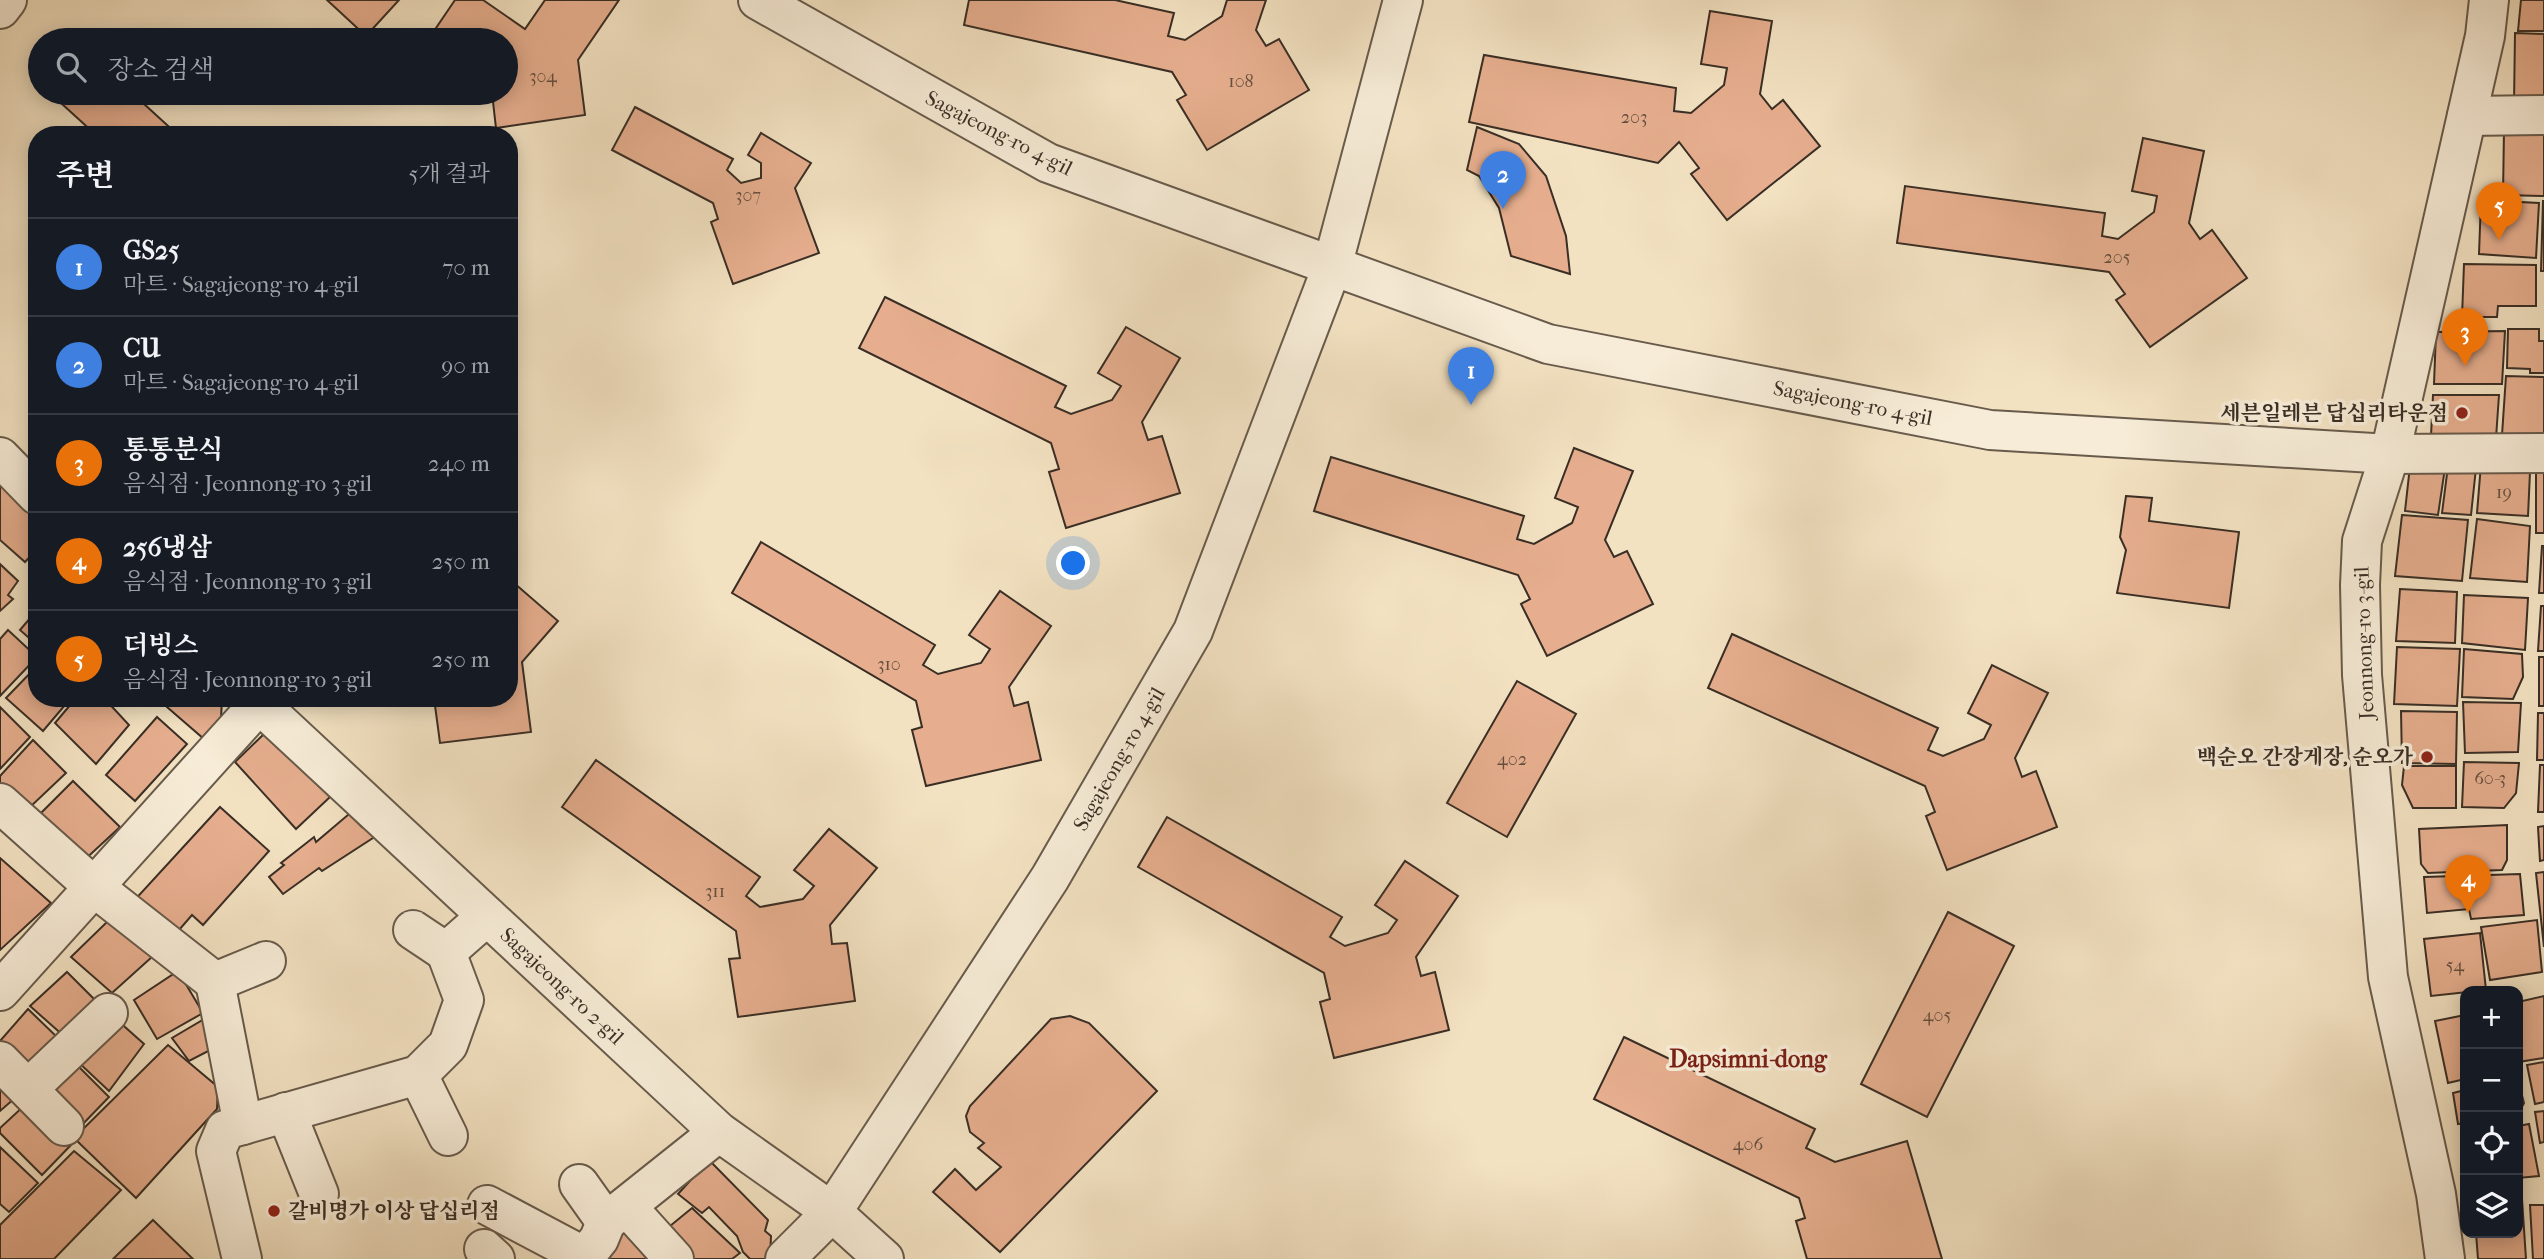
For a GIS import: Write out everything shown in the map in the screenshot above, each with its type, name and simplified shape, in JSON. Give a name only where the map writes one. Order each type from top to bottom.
[{"type":"street","points":[[0,9],[7,0]]},
{"type":"street","name":"Sagajeong-ro 4-gil","points":[[758,0],[1048,163],[1548,344],[1990,430],[2390,454],[2544,453]]},
{"type":"street","name":"Sagajeong-ro 4-gil","points":[[785,1259],[832,1212],[1050,878],[1193,631],[1332,267],[1403,0]]},
{"type":"street","name":"Jeonnong-ro 3-gil","points":[[2445,1259],[2436,1194],[2388,977],[2362,674],[2360,585],[2362,541],[2390,454],[2485,36],[2489,0]]},
{"type":"street","points":[[2467,116],[2544,115]]},
{"type":"street","points":[[0,457],[28,486]]},
{"type":"street","points":[[0,991],[251,707]]},
{"type":"street","name":"Sagajeong-ro 2-gil","points":[[262,707],[719,1132],[832,1212],[884,1259]]},
{"type":"street","points":[[0,803],[94,887],[215,982],[243,1125]]},
{"type":"street","points":[[446,952],[486,916]]},
{"type":"street","points":[[242,1259],[216,1151],[225,1130],[418,1074],[448,1045],[464,1000],[446,952],[413,930]]},
{"type":"street","points":[[215,982],[267,961]]},
{"type":"street","points":[[29,1088],[108,1013]]},
{"type":"street","points":[[0,1060],[64,1126]]},
{"type":"street","points":[[418,1074],[448,1136]]},
{"type":"street","points":[[286,1112],[319,1194]]},
{"type":"street","points":[[487,1205],[584,1258],[617,1215],[719,1132]]},
{"type":"street","points":[[579,1184],[674,1259]]},
{"type":"building","points":[[327,0],[399,0],[373,28],[357,28]]},
{"type":"building","points":[[455,0],[483,0],[525,29],[545,0],[619,0],[578,60],[585,115],[496,126],[493,105],[518,105],[518,28],[436,28]]},
{"type":"building","points":[[969,0],[1115,0],[1174,13],[1168,36],[1185,40],[1222,16],[1227,0],[1266,0],[1256,30],[1266,46],[1279,39],[1309,90],[1207,150],[1177,100],[1186,95],[1172,72],[964,25]]},
{"type":"building","points":[[2521,0],[2544,0],[2544,31],[2518,31]]},
{"type":"building","points":[[1710,11],[1772,21],[1760,94],[1772,109],[1783,100],[1820,146],[1727,220],[1691,174],[1699,168],[1679,142],[1658,163],[1469,122],[1484,55],[1676,88],[1674,111],[1691,113],[1724,85],[1727,68],[1701,64]]},
{"type":"building","points":[[2515,33],[2544,34],[2544,103],[2514,103]]},
{"type":"building","points":[[63,105],[145,105],[168,126],[86,126]]},
{"type":"building","points":[[635,107],[733,159],[727,170],[741,183],[761,178],[761,163],[748,155],[761,133],[811,163],[795,188],[819,253],[733,284],[711,222],[718,219],[713,203],[612,150]]},
{"type":"building","points":[[1477,127],[1519,144],[1546,176],[1566,236],[1570,274],[1511,256],[1499,208],[1479,176],[1467,170]]},
{"type":"building","points":[[2504,130],[2544,131],[2544,196],[2503,195]]},
{"type":"building","points":[[2143,138],[2204,151],[2189,223],[2200,239],[2212,230],[2247,278],[2150,347],[2116,300],[2125,294],[2109,272],[1897,243],[1905,186],[2105,213],[2102,236],[2118,239],[2154,212],[2157,196],[2132,191]]},
{"type":"building","points":[[2481,200],[2539,203],[2536,258],[2479,254]]},
{"type":"building","points":[[2543,201],[2544,271],[2541,271]]},
{"type":"building","points":[[2464,264],[2536,265],[2536,306],[2498,306],[2497,317],[2462,317]]},
{"type":"building","points":[[885,297],[1066,386],[1055,407],[1071,414],[1112,400],[1121,386],[1098,373],[1126,327],[1180,358],[1142,422],[1148,440],[1162,436],[1180,493],[1066,528],[1049,472],[1059,469],[1051,443],[859,348]]},
{"type":"building","points":[[2508,329],[2539,329],[2539,341],[2544,341],[2544,373],[2507,368]]},
{"type":"building","points":[[2505,331],[2502,384],[2434,384],[2436,332]]},
{"type":"building","points":[[2506,376],[2544,377],[2544,435],[2502,435]]},
{"type":"building","points":[[2433,395],[2499,395],[2496,438],[2431,436]]},
{"type":"building","points":[[1574,448],[1633,471],[1605,540],[1614,557],[1627,551],[1653,604],[1547,656],[1521,604],[1530,599],[1518,575],[1314,511],[1331,457],[1524,516],[1517,539],[1534,544],[1572,523],[1578,507],[1555,498]]},
{"type":"building","points":[[2481,464],[2530,472],[2528,516],[2477,513]]},
{"type":"building","points":[[2410,466],[2445,468],[2438,515],[2405,511]]},
{"type":"building","points":[[2448,466],[2476,468],[2471,515],[2442,513]]},
{"type":"building","points":[[2536,472],[2544,472],[2544,533],[2536,533]]},
{"type":"building","points":[[0,473],[28,499],[28,559],[25,562],[0,540]]},
{"type":"building","points":[[2126,496],[2152,498],[2149,521],[2239,532],[2229,608],[2117,593],[2126,550],[2120,537]]},
{"type":"building","points":[[2402,515],[2468,520],[2462,581],[2395,576]]},
{"type":"building","points":[[2477,519],[2530,526],[2527,582],[2470,578]]},
{"type":"building","points":[[761,542],[935,645],[923,665],[938,674],[981,663],[990,649],[969,635],[1000,591],[1051,626],[1009,687],[1014,706],[1028,702],[1041,760],[926,786],[912,730],[922,727],[916,701],[732,593]]},
{"type":"building","points":[[2542,546],[2544,593],[2539,593]]},
{"type":"building","points":[[0,564],[18,581],[8,595],[13,599],[0,611]]},
{"type":"building","points":[[518,586],[558,621],[522,662],[531,732],[440,743],[435,707],[518,707]]},
{"type":"building","points":[[2400,589],[2457,592],[2455,643],[2396,641]]},
{"type":"building","points":[[2464,595],[2528,598],[2525,650],[2462,643]]},
{"type":"building","points":[[2541,606],[2544,606],[2544,651],[2538,651]]},
{"type":"building","points":[[28,621],[28,637],[20,630]]},
{"type":"building","points":[[8,630],[28,649],[28,666],[0,696],[0,639]]},
{"type":"building","points":[[1732,634],[1938,728],[1928,750],[1943,756],[1984,739],[1991,725],[1968,713],[1992,665],[2048,693],[2015,758],[2022,777],[2036,771],[2057,827],[1947,870],[1926,816],[1935,812],[1925,786],[1708,688]]},
{"type":"building","points":[[2397,647],[2460,649],[2457,706],[2394,704]]},
{"type":"building","points":[[2464,649],[2522,654],[2523,677],[2513,699],[2462,697]]},
{"type":"building","points":[[2539,657],[2544,657],[2544,706],[2539,706]]},
{"type":"building","points":[[28,675],[28,707],[63,707],[43,731],[6,698]]},
{"type":"building","points":[[1517,681],[1576,714],[1507,837],[1447,803]]},
{"type":"building","points":[[2463,702],[2521,703],[2518,752],[2465,753]]},
{"type":"building","points":[[0,707],[30,737],[0,769]]},
{"type":"building","points":[[68,707],[112,707],[129,725],[96,764],[55,723]]},
{"type":"building","points":[[167,707],[222,707],[221,719],[204,739]]},
{"type":"building","points":[[2401,711],[2457,712],[2456,764],[2402,763]]},
{"type":"building","points":[[2538,713],[2544,713],[2544,760],[2537,760]]},
{"type":"building","points":[[157,717],[187,744],[135,801],[106,775]]},
{"type":"building","points":[[266,732],[330,797],[296,829],[235,762]]},
{"type":"building","points":[[33,740],[66,773],[27,810],[0,786],[0,776]]},
{"type":"building","points":[[596,760],[760,877],[746,896],[760,907],[803,899],[814,886],[794,870],[829,829],[877,868],[830,925],[832,944],[847,943],[855,1001],[738,1017],[729,959],[740,958],[736,931],[562,807]]},
{"type":"building","points":[[2464,762],[2519,763],[2516,793],[2504,808],[2462,807]]},
{"type":"building","points":[[2540,765],[2544,765],[2544,812],[2538,812]]},
{"type":"building","points":[[2404,766],[2456,766],[2456,808],[2413,808],[2402,785]]},
{"type":"building","points":[[73,781],[120,827],[79,865],[32,822]]},
{"type":"building","points":[[220,807],[269,851],[203,925],[192,915],[173,937],[130,905]]},
{"type":"building","points":[[349,814],[362,827],[366,823],[376,836],[322,871],[319,868],[283,894],[269,877],[284,865],[281,863],[314,837],[316,842]]},
{"type":"building","points":[[1167,817],[1342,917],[1330,937],[1345,946],[1388,933],[1397,920],[1375,905],[1405,861],[1458,896],[1416,957],[1421,976],[1435,972],[1449,1030],[1334,1058],[1320,1002],[1330,999],[1324,973],[1138,867]]},
{"type":"building","points":[[2507,825],[2507,860],[2502,870],[2428,873],[2421,864],[2419,829]]},
{"type":"building","points":[[2544,826],[2544,860],[2540,861],[2538,827]]},
{"type":"building","points":[[0,858],[51,903],[0,950]]},
{"type":"building","points":[[2544,872],[2544,947],[2536,873]]},
{"type":"building","points":[[2520,874],[2524,915],[2471,919],[2469,909],[2427,913],[2424,877]]},
{"type":"building","points":[[1948,912],[2014,946],[1927,1117],[1861,1084]]},
{"type":"building","points":[[110,919],[153,956],[112,993],[71,957]]},
{"type":"building","points":[[2537,920],[2542,972],[2490,980],[2481,927]]},
{"type":"building","points":[[2480,933],[2486,986],[2460,986],[2460,993],[2431,996],[2424,939]]},
{"type":"building","points":[[178,971],[203,1013],[157,1039],[134,1000]]},
{"type":"building","points":[[67,972],[103,1008],[66,1038],[30,1006]]},
{"type":"building","points":[[2544,996],[2544,1058],[2523,1061],[2523,1001]]},
{"type":"building","points":[[28,1009],[58,1038],[28,1077],[0,1051],[0,1041]]},
{"type":"building","points":[[1070,1016],[1089,1023],[1157,1091],[1000,1252],[933,1192],[955,1169],[976,1190],[1001,1167],[978,1148],[984,1143],[970,1132],[966,1116],[970,1106],[1051,1019]]},
{"type":"building","points":[[2460,1016],[2460,1080],[2448,1083],[2435,1021]]},
{"type":"building","points":[[206,1018],[218,1046],[189,1061],[172,1038]]},
{"type":"building","points":[[116,1019],[144,1044],[109,1091],[76,1060]]},
{"type":"building","points":[[1624,1037],[1815,1129],[1806,1148],[1835,1162],[1907,1141],[1942,1259],[1807,1259],[1796,1221],[1805,1218],[1799,1198],[1594,1099]]},
{"type":"building","points":[[168,1045],[218,1087],[217,1109],[136,1198],[74,1138]]},
{"type":"building","points":[[68,1056],[109,1097],[78,1129],[43,1093]]},
{"type":"building","points":[[2544,1062],[2544,1102],[2535,1104],[2527,1065]]},
{"type":"building","points":[[0,1084],[15,1098],[0,1111]]},
{"type":"building","points":[[2460,1091],[2460,1124],[2458,1124],[2453,1093]]},
{"type":"building","points":[[27,1103],[71,1145],[42,1175],[0,1133],[0,1128]]},
{"type":"building","points":[[2544,1111],[2544,1142],[2540,1143],[2535,1112]]},
{"type":"building","points":[[2529,1124],[2539,1176],[2523,1178],[2523,1125]]},
{"type":"building","points":[[0,1147],[38,1183],[9,1212],[0,1204]]},
{"type":"building","points":[[74,1151],[121,1190],[54,1259],[0,1259],[0,1225]]},
{"type":"building","points":[[709,1160],[768,1220],[765,1231],[771,1236],[770,1259],[750,1259],[743,1252],[737,1236],[709,1207],[702,1213],[678,1194]]},
{"type":"building","points":[[2530,1205],[2544,1205],[2544,1259],[2533,1259]]},
{"type":"building","points":[[692,1208],[740,1253],[732,1259],[682,1259],[659,1235]]},
{"type":"building","points":[[2523,1214],[2526,1259],[2478,1259],[2476,1238],[2523,1238]]},
{"type":"building","points":[[153,1220],[193,1259],[113,1259]]},
{"type":"building","points":[[627,1229],[654,1259],[594,1259]]},
{"type":"place","name":"CU","points":[[1503,209]]},
{"type":"place","name":"더빙스","points":[[2499,240]]},
{"type":"place","name":"통통분식","points":[[2465,366]]},
{"type":"place","name":"GS25","points":[[1471,405]]},
{"type":"place","name":"세븐일레븐 답십리타운점","points":[[2462,413]]},
{"type":"place","name":"백순오 간장게장, 순오가","points":[[2427,757]]},
{"type":"place","name":"256냉삼","points":[[2468,913]]},
{"type":"place","name":"갈비명가 이상 답십리점","points":[[274,1211]]},
{"type":"district","name":"Dapsimni-dong","points":[[1748,1059]]}]
